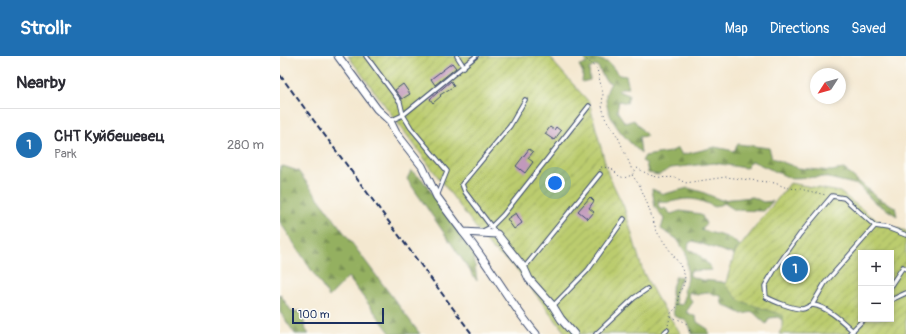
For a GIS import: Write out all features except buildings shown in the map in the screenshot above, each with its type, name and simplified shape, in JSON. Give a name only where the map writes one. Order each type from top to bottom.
[{"type":"street","points":[[338,56],[378,109],[390,121],[396,133],[422,166],[437,197],[488,266],[516,309],[536,334]]},
{"type":"street","points":[[462,232],[497,234],[524,268],[529,279],[553,306],[561,319],[574,334]]},
{"type":"lane","points":[[366,56],[400,102],[403,115],[421,142],[447,171],[437,197]]},
{"type":"lane","points":[[456,56],[464,67]]},
{"type":"lane","points":[[390,121],[403,115],[476,56]]},
{"type":"lane","points":[[497,234],[465,192],[462,184],[510,126],[525,100]]},
{"type":"lane","points":[[480,232],[491,227],[503,216],[589,106]]},
{"type":"lane","points":[[524,268],[600,174]]},
{"type":"lane","points":[[853,331],[837,316],[820,307],[812,305],[802,309],[774,301],[766,297],[765,286],[800,234],[832,196],[844,198],[876,226],[888,228],[906,235]]},
{"type":"lane","points":[[553,306],[588,270],[624,219]]},
{"type":"lane","points":[[812,305],[825,283],[876,226]]},
{"type":"lane","points":[[894,280],[903,267],[906,269]]},
{"type":"lane","points":[[596,334],[634,298],[647,289]]},
{"type":"lane","points":[[894,299],[906,293]]},
{"type":"lane","points":[[849,334],[861,322]]},
{"type":"lane","points":[[663,334],[667,330]]},
{"type":"path","points":[[585,56],[587,60],[597,69],[603,94],[602,106],[605,118],[618,137],[631,167],[632,175],[640,186],[657,232],[680,265],[685,276],[684,284],[678,298],[679,305],[671,313],[667,330]]},
{"type":"path","points":[[600,174],[600,167],[606,166],[624,178],[632,175],[637,168],[648,174],[659,177],[676,177],[685,183],[726,177],[738,178],[775,183],[788,188],[832,196]]},
{"type":"path","points":[[671,317],[685,321],[689,325],[690,334]]},
{"type":"green space","points":[[348,56],[550,56],[555,64],[589,102],[608,174],[624,207],[643,272],[657,298],[681,334],[566,334],[516,268],[491,248]]},
{"type":"green space","points":[[585,56],[595,56],[595,58],[609,63],[619,75],[626,76],[629,88],[621,88],[618,91],[629,95],[627,103],[619,101],[617,111],[625,123],[634,120],[647,136],[639,137],[641,153],[612,120],[606,94],[611,83],[605,80],[597,65],[589,69],[590,80],[582,82],[583,73],[579,65],[586,64]]},
{"type":"green space","points":[[738,144],[769,148],[772,158],[798,168],[831,171],[844,169],[878,198],[895,207],[897,216],[873,201],[858,185],[824,177],[790,178],[752,161],[746,168],[714,163],[671,168],[659,175],[648,173],[646,163],[642,161],[645,156],[670,152],[678,148],[682,155],[715,147],[734,151]]},
{"type":"green space","points":[[283,166],[298,171],[420,334],[391,334],[348,277],[329,297],[280,222],[280,168]]},
{"type":"green space","points":[[411,171],[422,179],[474,256],[477,281],[407,179]]},
{"type":"green space","points":[[790,183],[840,192],[868,214],[884,224],[906,231],[906,334],[779,334],[782,328],[782,315],[740,301],[725,285],[735,253]]},
{"type":"green space","points":[[688,188],[721,200],[753,197],[763,202],[773,201],[764,211],[735,210],[724,203],[715,207],[699,200],[692,199],[659,202],[658,206],[662,210],[665,208],[671,214],[680,211],[701,214],[706,224],[701,230],[727,237],[744,248],[738,256],[693,241],[689,243],[688,249],[702,258],[712,270],[690,271],[690,276],[702,280],[722,282],[798,313],[787,324],[778,317],[770,318],[766,324],[753,312],[742,314],[722,304],[721,296],[706,292],[697,295],[689,292],[688,296],[693,302],[686,312],[696,317],[697,322],[708,329],[709,334],[692,334],[686,321],[674,316],[671,290],[676,276],[682,277],[675,292],[676,304],[682,305],[685,296],[684,289],[688,279],[686,253],[677,239],[661,229],[664,219],[655,207],[652,189],[664,194]]},
{"type":"green space","points":[[280,294],[292,312],[301,311],[306,330],[309,334],[295,334],[280,312]]},
{"type":"railway","points":[[280,75],[472,334]]},
{"type":"place","name":"СНТ Куйбешевец","points":[[795,269]]}]
